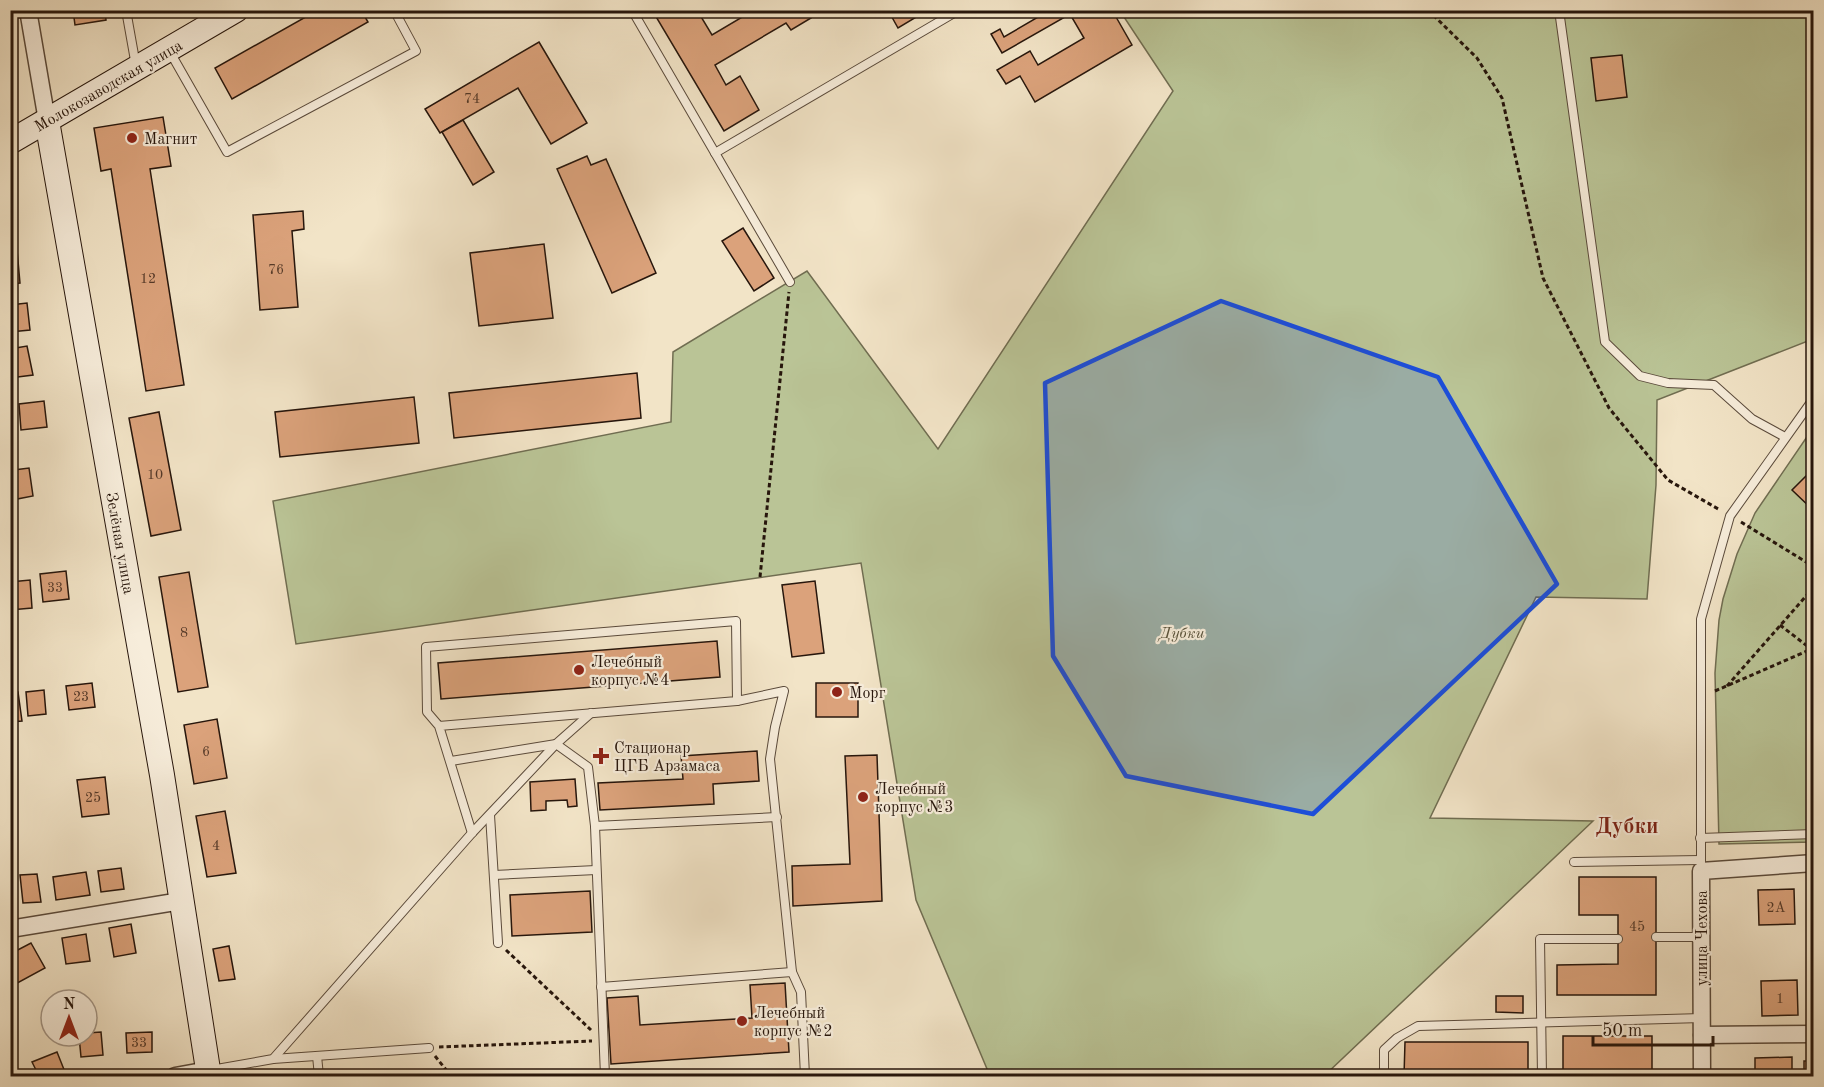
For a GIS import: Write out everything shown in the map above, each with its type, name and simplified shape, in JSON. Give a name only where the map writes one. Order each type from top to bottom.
[{"type":"street","name":"Зелёная улица","points":[[28,10],[162,775],[208,1073]]},
{"type":"street","name":"Молокозаводская улица","points":[[10,142],[236,10]]},
{"type":"street","points":[[1701,866],[1814,863]]},
{"type":"street","name":"улица Чехова","points":[[1701,866],[1702,1077]]},
{"type":"street","points":[[10,929],[182,901]]},
{"type":"street","points":[[1702,1035],[1814,1034]]},
{"type":"street","points":[[175,1077],[208,1073]]},
{"type":"lane","points":[[126,10],[136,69]]},
{"type":"lane","points":[[169,50],[227,152],[416,51],[394,10]]},
{"type":"lane","points":[[632,10],[790,282]]},
{"type":"lane","points":[[1559,10],[1605,342],[1640,376],[1668,383],[1714,385],[1752,419],[1785,437]]},
{"type":"lane","points":[[715,153],[954,13]]},
{"type":"lane","points":[[1574,862],[1701,866],[1701,619],[1730,516],[1814,398]]},
{"type":"lane","points":[[472,833],[439,726],[428,712],[426,647],[736,621],[737,701]]},
{"type":"lane","points":[[439,726],[737,701],[784,692],[770,759],[792,972],[801,992],[805,1077]]},
{"type":"lane","points":[[273,1059],[472,833],[556,744],[591,713]]},
{"type":"lane","points":[[451,761],[556,744],[588,767],[595,826],[605,1077]]},
{"type":"lane","points":[[490,815],[498,943]]},
{"type":"lane","points":[[595,826],[777,817]]},
{"type":"lane","points":[[1700,838],[1814,834]]},
{"type":"lane","points":[[494,875],[596,870]]},
{"type":"lane","points":[[1656,937],[1701,937]]},
{"type":"lane","points":[[1542,1077],[1540,939],[1618,939]]},
{"type":"lane","points":[[601,987],[792,972]]},
{"type":"lane","points":[[1386,1077],[1384,1050],[1397,1038],[1418,1026],[1702,1018]]},
{"type":"lane","points":[[208,1073],[273,1059],[429,1048]]},
{"type":"lane","points":[[317,1056],[319,1077]]},
{"type":"path","points":[[1428,10],[1477,58],[1502,98],[1543,278],[1609,408],[1668,480],[1811,565],[1814,570]]},
{"type":"path","points":[[760,578],[790,282]]},
{"type":"path","points":[[1727,686],[1814,587]]},
{"type":"path","points":[[1780,625],[1812,649]]},
{"type":"path","points":[[1715,691],[1812,649]]},
{"type":"path","points":[[1810,705],[1812,649]]},
{"type":"path","points":[[498,943],[603,1041]]},
{"type":"path","points":[[429,1048],[603,1041]]},
{"type":"path","points":[[429,1048],[451,1077]]},
{"type":"highlighted area","points":[[1221,301],[1438,377],[1557,584],[1313,814],[1126,776],[1053,656],[1045,383]]},
{"type":"green space","name":"Дубки","points":[[1120,11],[1813,11],[1813,339],[1657,400],[1656,485],[1647,599],[1536,597],[1430,818],[1593,821],[1324,1076],[990,1076],[916,900],[861,563],[296,644],[273,501],[671,422],[673,352],[807,271],[938,449],[1173,91]]},
{"type":"green space","points":[[1813,428],[1813,842],[1719,844],[1715,673],[1723,599],[1737,554],[1755,513]]},
{"type":"building","points":[[73,10],[105,10],[106,20],[75,25]]},
{"type":"building","points":[[318,10],[361,10],[368,22],[232,99],[215,68]]},
{"type":"building","points":[[652,10],[697,10],[712,35],[754,10],[810,10],[807,13],[811,18],[791,30],[786,23],[715,65],[726,85],[740,76],[759,110],[724,131]]},
{"type":"building","points":[[888,10],[928,10],[898,28]]},
{"type":"building","points":[[1050,10],[1092,12],[1112,10],[1132,45],[1035,102],[1020,76],[1006,84],[997,70],[1030,51],[1038,65],[1084,38],[1070,14],[1002,53],[991,34],[1000,29],[1004,37]]},
{"type":"building","points":[[539,42],[587,123],[551,144],[518,88],[440,133],[425,109]]},
{"type":"building","points":[[1622,55],[1627,97],[1596,101],[1591,58]]},
{"type":"building","points":[[163,117],[171,166],[150,169],[184,385],[146,391],[111,169],[101,171],[94,128]]},
{"type":"building","points":[[463,120],[494,172],[473,185],[442,132]]},
{"type":"building","points":[[587,156],[591,165],[606,159],[656,273],[612,293],[557,169]]},
{"type":"building","points":[[303,211],[304,229],[292,231],[298,307],[260,310],[253,215]]},
{"type":"building","points":[[15,228],[20,283],[10,284],[10,229]]},
{"type":"building","points":[[743,228],[774,278],[754,291],[722,241]]},
{"type":"building","points":[[544,244],[553,318],[479,326],[470,253]]},
{"type":"building","points":[[27,303],[30,330],[10,332],[10,305]]},
{"type":"building","points":[[27,346],[33,375],[10,378],[10,349]]},
{"type":"building","points":[[637,373],[641,418],[454,438],[449,393]]},
{"type":"building","points":[[414,397],[419,443],[280,457],[275,412]]},
{"type":"building","points":[[44,401],[47,427],[21,430],[19,404]]},
{"type":"building","points":[[159,412],[181,530],[151,536],[129,418]]},
{"type":"building","points":[[29,468],[33,496],[17,499],[14,470]]},
{"type":"building","points":[[1814,468],[1814,511],[1792,490]]},
{"type":"building","points":[[66,571],[69,599],[43,602],[40,574]]},
{"type":"building","points":[[189,572],[208,687],[178,692],[159,577]]},
{"type":"building","points":[[30,580],[32,608],[10,610],[10,582]]},
{"type":"building","points":[[815,581],[824,653],[792,657],[782,585]]},
{"type":"building","name":"Лечебный корпус №4","points":[[717,641],[720,677],[441,699],[438,663]]},
{"type":"building","points":[[92,683],[95,707],[69,710],[66,686]]},
{"type":"building","name":"Морг","points":[[816,683],[858,683],[858,717],[816,717]]},
{"type":"building","points":[[44,690],[46,714],[28,716],[26,692]]},
{"type":"building","points":[[18,692],[22,721],[10,722],[10,693]]},
{"type":"building","points":[[217,719],[227,778],[194,784],[184,725]]},
{"type":"building","points":[[757,751],[759,781],[713,784],[714,804],[600,810],[598,783],[683,779],[681,756]]},
{"type":"building","name":"Лечебный корпус №3","points":[[877,755],[882,901],[793,906],[792,866],[850,864],[845,756]]},
{"type":"building","points":[[105,777],[109,814],[82,817],[77,780]]},
{"type":"building","points":[[575,779],[577,806],[568,807],[567,800],[546,801],[546,810],[531,811],[530,782]]},
{"type":"building","points":[[225,811],[236,873],[207,877],[196,816]]},
{"type":"building","points":[[121,868],[124,889],[101,892],[98,871]]},
{"type":"building","points":[[86,872],[90,895],[56,900],[53,877]]},
{"type":"building","points":[[37,874],[41,902],[23,903],[20,875]]},
{"type":"building","points":[[1579,877],[1656,877],[1656,995],[1557,995],[1557,965],[1618,964],[1618,915],[1579,915]]},
{"type":"building","points":[[1794,889],[1795,924],[1759,925],[1758,890]]},
{"type":"building","points":[[590,891],[592,932],[512,936],[510,895]]},
{"type":"building","points":[[131,924],[136,953],[114,957],[109,928]]},
{"type":"building","points":[[86,934],[90,961],[66,964],[62,938]]},
{"type":"building","points":[[31,943],[45,968],[10,987],[10,954]]},
{"type":"building","points":[[229,946],[235,979],[219,981],[213,949]]},
{"type":"building","points":[[1797,980],[1798,1015],[1762,1016],[1761,981]]},
{"type":"building","name":"Лечебный корпус №2","points":[[785,983],[789,1052],[611,1064],[607,998],[638,996],[640,1025],[752,1018],[750,985]]},
{"type":"building","points":[[1496,996],[1523,996],[1523,1013],[1496,1012]]},
{"type":"building","points":[[99,1032],[101,1032],[103,1055],[81,1057],[80,1048],[99,1048]]},
{"type":"building","points":[[152,1032],[152,1052],[127,1053],[126,1033]]},
{"type":"building","points":[[1563,1036],[1652,1036],[1652,1076],[1563,1074]]},
{"type":"building","points":[[1405,1042],[1528,1042],[1528,1076],[1404,1076]]},
{"type":"building","points":[[57,1052],[65,1072],[55,1076],[39,1076],[32,1062]]},
{"type":"building","points":[[1792,1057],[1792,1076],[1755,1076],[1755,1058]]},
{"type":"building","points":[[1804,1061],[1814,1061],[1814,1076],[1804,1076]]},
{"type":"place","name":"Магнит","points":[[132,138]]},
{"type":"place","name":"Лечебный корпус №4","points":[[579,670]]},
{"type":"place","name":"Морг","points":[[837,692]]},
{"type":"place","name":"Стационар ЦГБ Арзамаса","points":[[601,756]]},
{"type":"place","name":"Лечебный корпус №3","points":[[863,797]]},
{"type":"place","name":"Лечебный корпус №2","points":[[742,1021]]},
{"type":"district","name":"Дубки","points":[[1627,825]]}]
